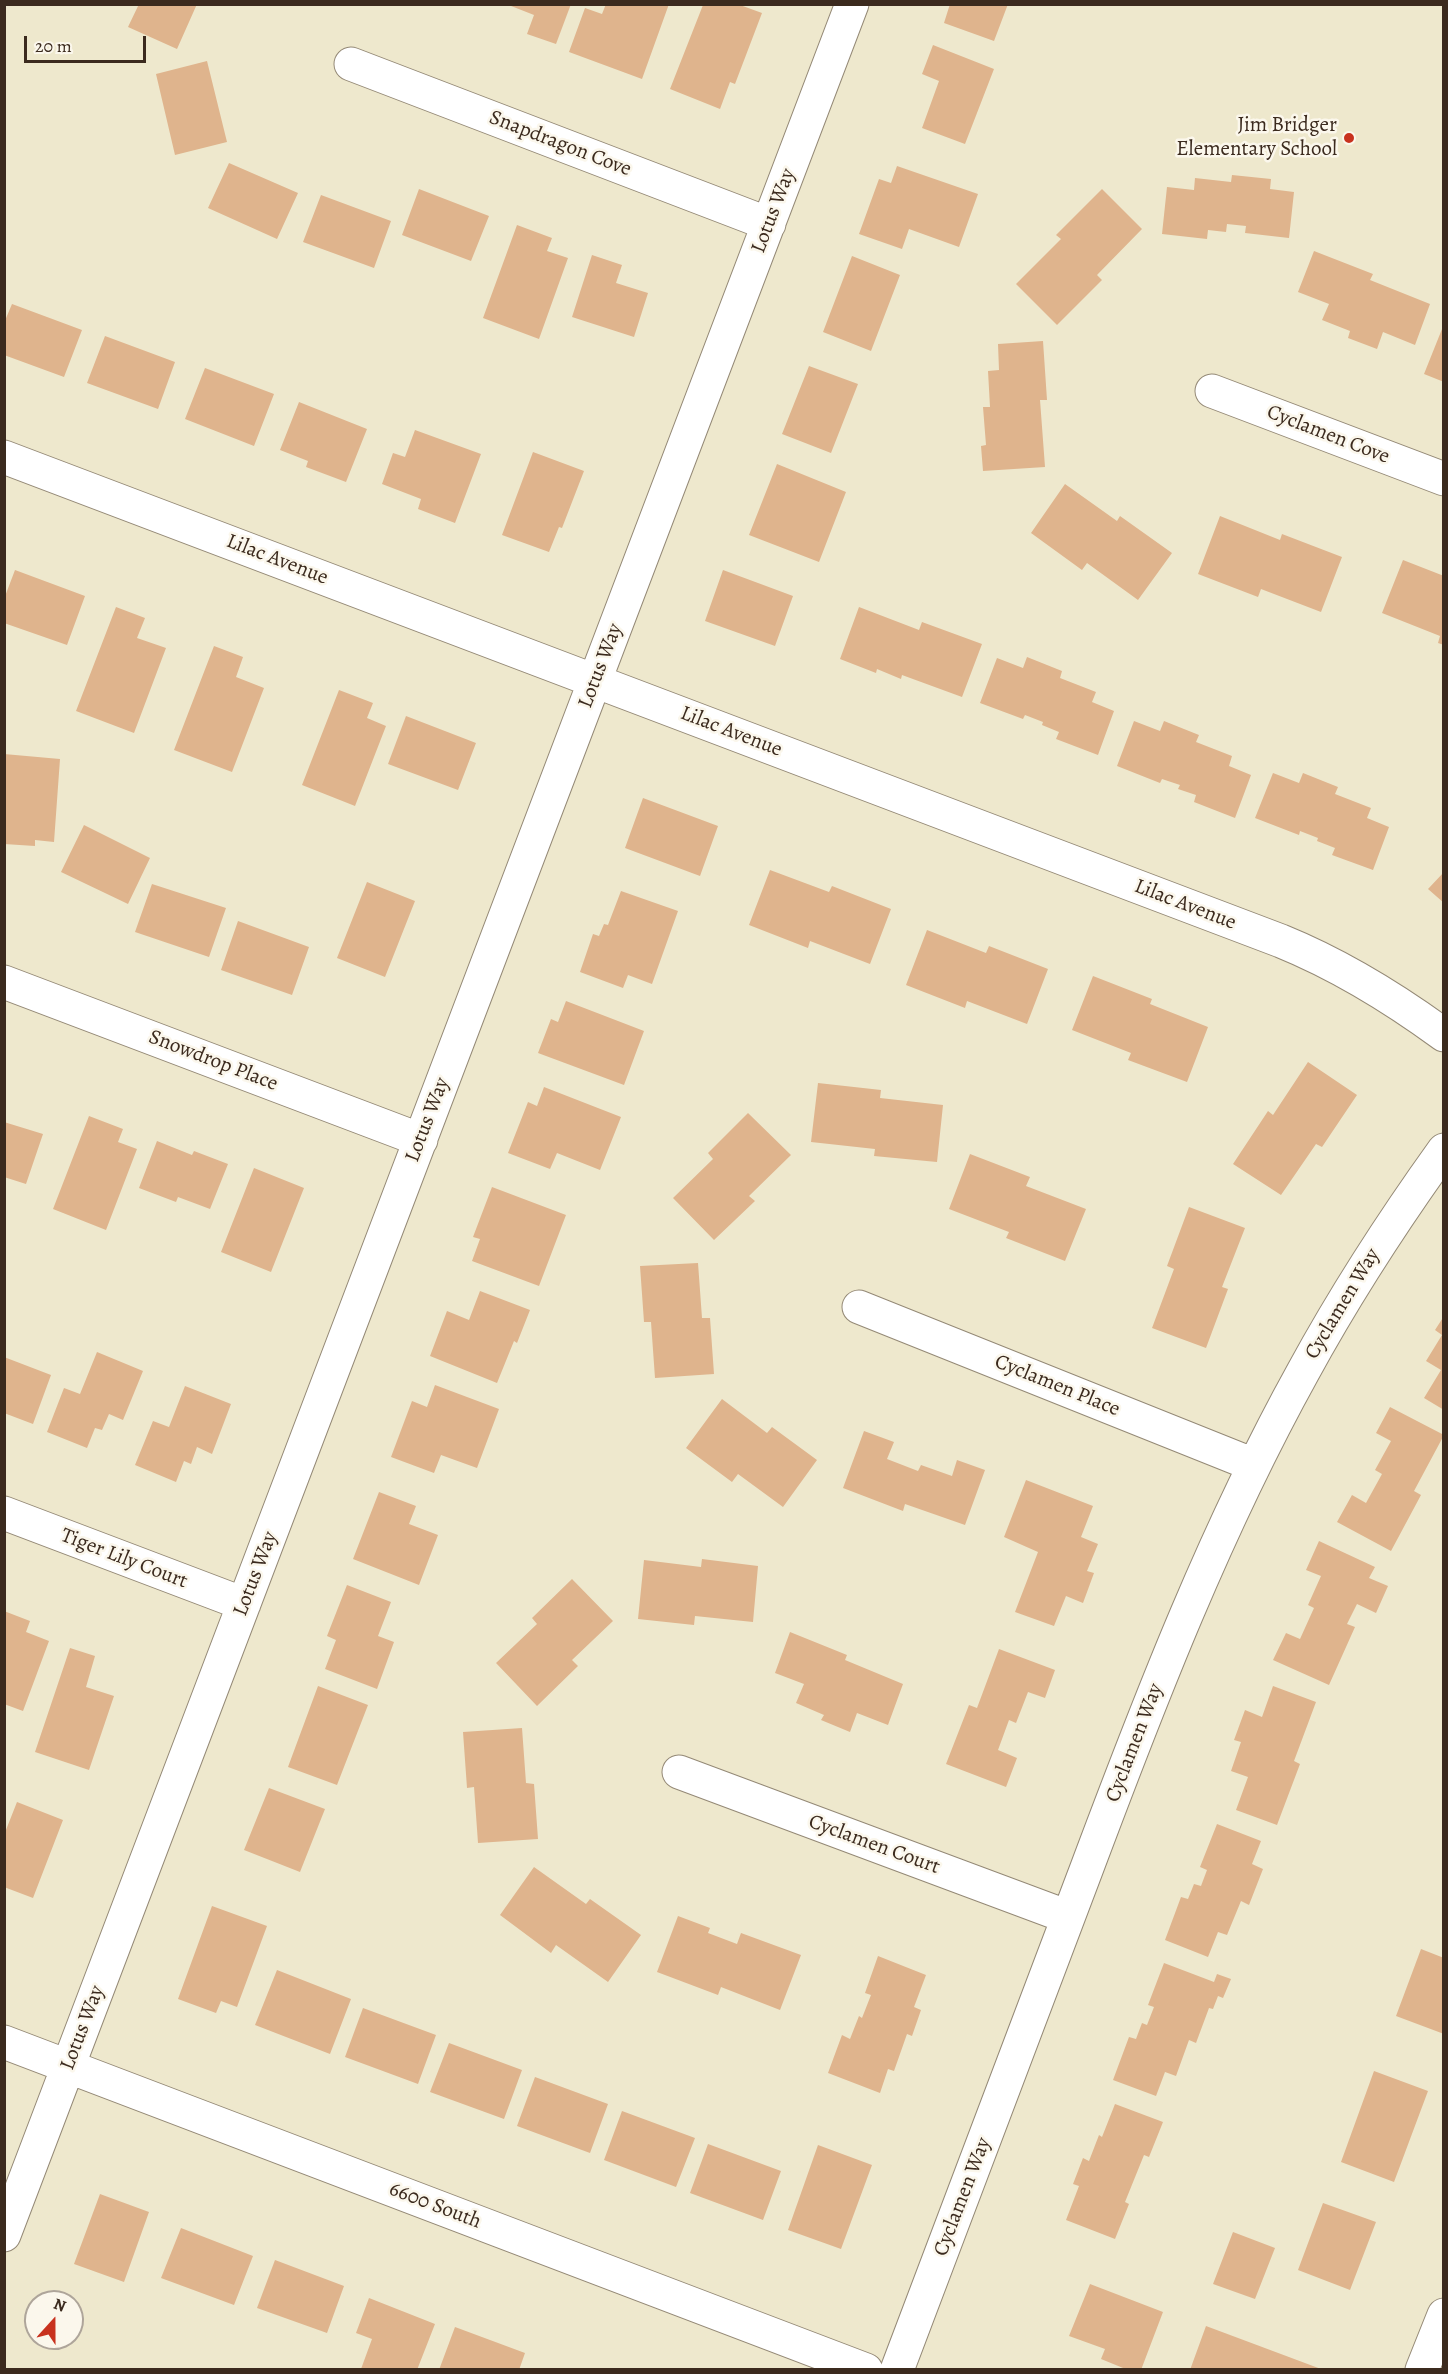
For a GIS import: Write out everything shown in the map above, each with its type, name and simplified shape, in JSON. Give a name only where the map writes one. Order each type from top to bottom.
[{"type":"street","name":"Lotus Way","points":[[4,2235],[852,4]]},
{"type":"street","name":"Snapdragon Cove","points":[[351,64],[769,224]]},
{"type":"street","name":"Cyclamen Cove","points":[[1212,391],[1443,479]]},
{"type":"street","name":"Lilac Avenue","points":[[4,457],[1319,956],[1387,995],[1443,1035]]},
{"type":"street","name":"Snowdrop Place","points":[[4,982],[421,1140]]},
{"type":"street","name":"Cyclamen Way","points":[[897,2370],[1177,1636],[1254,1465],[1303,1371],[1401,1210],[1443,1150]]},
{"type":"street","name":"Cyclamen Place","points":[[859,1306],[1254,1465]]},
{"type":"street","name":"Tiger Lily Court","points":[[4,1513],[244,1604]]},
{"type":"street","name":"Cyclamen Court","points":[[679,1772],[1068,1917]]},
{"type":"street","name":"6600 South","points":[[4,2042],[866,2370]]},
{"type":"street","points":[[1422,2370],[1443,2314]]},
{"type":"building","points":[[139,4],[197,4],[177,49],[128,27]]},
{"type":"building","points":[[506,4],[571,4],[556,44],[527,34],[534,15]]},
{"type":"building","points":[[606,4],[669,4],[642,79],[569,52],[585,8],[602,14]]},
{"type":"building","points":[[950,4],[1008,4],[994,41],[944,23]]},
{"type":"building","points":[[703,5],[740,5],[762,13],[735,84],[730,82],[720,109],[670,89]]},
{"type":"building","points":[[933,45],[994,69],[965,144],[922,128],[939,81],[922,74]]},
{"type":"building","points":[[207,61],[227,142],[175,155],[156,74]]},
{"type":"building","points":[[229,163],[298,193],[277,239],[208,208]]},
{"type":"building","points":[[897,166],[978,194],[959,247],[909,229],[902,249],[859,234],[879,179],[891,183]]},
{"type":"building","points":[[1232,175],[1271,179],[1270,189],[1294,192],[1289,238],[1245,233],[1246,226],[1227,224],[1226,232],[1208,230],[1207,239],[1162,234],[1167,187],[1194,190],[1195,178],[1231,182]]},
{"type":"building","points":[[419,189],[489,216],[471,261],[402,235]]},
{"type":"building","points":[[1102,189],[1142,229],[1097,275],[1102,280],[1057,325],[1016,284],[1061,239],[1056,235]]},
{"type":"building","points":[[321,195],[391,221],[374,268],[303,242]]},
{"type":"building","points":[[517,225],[552,238],[547,251],[568,258],[539,339],[483,318]]},
{"type":"building","points":[[1314,251],[1373,274],[1370,280],[1430,304],[1415,345],[1383,332],[1377,349],[1348,338],[1350,331],[1322,320],[1329,304],[1298,292]]},
{"type":"building","points":[[592,255],[622,265],[616,283],[648,293],[634,337],[572,317]]},
{"type":"building","points":[[852,256],[900,275],[871,351],[823,332]]},
{"type":"building","points":[[12,304],[82,330],[64,377],[4,355],[4,323]]},
{"type":"building","points":[[1444,324],[1444,382],[1424,374]]},
{"type":"building","points":[[105,336],[175,362],[158,409],[87,383]]},
{"type":"building","points":[[1043,341],[1047,400],[1040,400],[1045,467],[983,471],[981,446],[986,445],[983,407],[990,407],[988,371],[999,370],[998,344]]},
{"type":"building","points":[[809,366],[858,384],[831,453],[782,434]]},
{"type":"building","points":[[205,368],[274,394],[254,446],[185,419]]},
{"type":"building","points":[[299,402],[367,429],[346,482],[306,467],[308,461],[280,450]]},
{"type":"building","points":[[415,430],[481,454],[455,523],[418,509],[421,499],[382,484],[393,453],[405,457]]},
{"type":"building","points":[[533,452],[584,471],[562,528],[559,527],[549,552],[502,535]]},
{"type":"building","points":[[777,464],[846,492],[819,562],[749,535]]},
{"type":"building","points":[[1065,484],[1117,521],[1120,516],[1172,553],[1138,600],[1087,563],[1082,570],[1031,533]]},
{"type":"building","points":[[1220,516],[1280,540],[1282,534],[1342,557],[1321,612],[1261,589],[1258,597],[1198,574]]},
{"type":"building","points":[[1403,560],[1444,576],[1444,645],[1438,643],[1440,636],[1382,613]]},
{"type":"building","points":[[15,570],[85,596],[67,645],[4,623],[4,599]]},
{"type":"building","points":[[723,570],[793,596],[775,646],[705,621]]},
{"type":"building","points":[[116,607],[145,618],[137,638],[166,648],[134,733],[76,711]]},
{"type":"building","points":[[859,607],[919,630],[922,622],[982,644],[962,697],[902,675],[901,679],[877,669],[876,673],[840,659]]},
{"type":"building","points":[[214,646],[243,657],[236,677],[264,688],[232,772],[174,750]]},
{"type":"building","points":[[1027,657],[1062,671],[1060,678],[1096,692],[1092,702],[1114,711],[1098,755],[1056,739],[1059,732],[1042,725],[1043,722],[1025,715],[1023,719],[980,703],[997,658],[1023,668]]},
{"type":"building","points":[[339,690],[373,703],[367,718],[386,726],[355,806],[302,785]]},
{"type":"building","points":[[406,716],[476,743],[458,790],[388,764]]},
{"type":"building","points":[[1134,721],[1160,731],[1164,721],[1199,735],[1196,742],[1232,756],[1229,766],[1251,775],[1235,818],[1194,802],[1196,795],[1178,789],[1180,785],[1162,779],[1160,783],[1117,766]]},
{"type":"building","points":[[4,754],[60,759],[54,842],[35,840],[35,846],[4,844]]},
{"type":"building","points":[[1273,773],[1299,783],[1303,773],[1338,787],[1335,794],[1371,808],[1367,818],[1389,827],[1373,870],[1332,855],[1335,848],[1317,841],[1318,838],[1300,831],[1299,835],[1255,818]]},
{"type":"building","points":[[643,798],[718,826],[700,876],[625,848]]},
{"type":"building","points":[[84,825],[150,858],[128,904],[61,872]]},
{"type":"building","points":[[770,870],[829,892],[832,886],[891,909],[870,964],[810,941],[808,948],[749,925]]},
{"type":"building","points":[[1444,872],[1444,903],[1428,889]]},
{"type":"building","points":[[367,882],[415,901],[385,977],[337,958]]},
{"type":"building","points":[[152,884],[226,908],[209,957],[135,932]]},
{"type":"building","points":[[621,891],[678,911],[652,984],[628,975],[623,988],[580,972],[593,934],[599,936],[604,924],[608,925]]},
{"type":"building","points":[[238,921],[309,947],[292,995],[221,970]]},
{"type":"building","points":[[927,930],[986,953],[989,946],[1048,969],[1027,1024],[967,1001],[965,1008],[906,985]]},
{"type":"building","points":[[1093,976],[1152,999],[1150,1004],[1208,1027],[1187,1082],[1128,1060],[1131,1053],[1072,1030]]},
{"type":"building","points":[[566,1001],[644,1031],[624,1085],[538,1053],[551,1019],[558,1022]]},
{"type":"building","points":[[1308,1062],[1357,1095],[1322,1147],[1316,1144],[1281,1195],[1233,1164],[1268,1111],[1273,1115]]},
{"type":"building","points":[[818,1083],[881,1090],[880,1098],[943,1105],[937,1162],[874,1156],[875,1149],[811,1142]]},
{"type":"building","points":[[544,1087],[621,1117],[600,1170],[557,1153],[550,1169],[508,1153],[528,1102],[537,1106]]},
{"type":"building","points":[[748,1113],[791,1155],[749,1196],[755,1201],[714,1240],[673,1198],[713,1159],[708,1153]]},
{"type":"building","points":[[89,1116],[123,1129],[118,1142],[137,1149],[106,1230],[53,1209]]},
{"type":"building","points":[[4,1122],[43,1134],[26,1184],[4,1177]]},
{"type":"building","points":[[157,1141],[192,1155],[194,1151],[228,1164],[210,1209],[178,1197],[176,1202],[139,1188]]},
{"type":"building","points":[[970,1154],[1030,1177],[1026,1186],[1086,1209],[1065,1261],[1006,1238],[1009,1232],[949,1209]]},
{"type":"building","points":[[254,1168],[304,1188],[271,1272],[221,1252]]},
{"type":"building","points":[[492,1187],[566,1215],[539,1286],[472,1261],[480,1239],[473,1237]]},
{"type":"building","points":[[1189,1207],[1245,1228],[1222,1287],[1228,1289],[1206,1348],[1152,1328],[1174,1269],[1167,1266]]},
{"type":"building","points":[[698,1263],[702,1318],[710,1318],[714,1374],[655,1378],[651,1322],[644,1322],[640,1266]]},
{"type":"building","points":[[480,1291],[530,1310],[517,1343],[514,1341],[497,1383],[430,1356],[447,1311],[469,1320]]},
{"type":"building","points":[[1444,1316],[1444,1410],[1424,1398],[1441,1370],[1426,1361],[1442,1335],[1435,1330]]},
{"type":"building","points":[[97,1352],[143,1371],[123,1420],[109,1414],[102,1430],[95,1428],[87,1448],[47,1432],[64,1388],[80,1394]]},
{"type":"building","points":[[4,1357],[51,1375],[33,1424],[4,1413]]},
{"type":"building","points":[[435,1385],[499,1409],[477,1468],[441,1455],[434,1473],[391,1457],[412,1401],[427,1407]]},
{"type":"building","points":[[185,1386],[231,1404],[212,1454],[197,1447],[191,1464],[184,1461],[176,1482],[135,1465],[153,1421],[169,1427]]},
{"type":"building","points":[[722,1399],[767,1433],[772,1427],[817,1460],[783,1507],[738,1474],[732,1482],[686,1448]]},
{"type":"building","points":[[1390,1407],[1444,1435],[1414,1491],[1421,1495],[1391,1551],[1337,1522],[1352,1495],[1366,1503],[1382,1474],[1375,1470],[1391,1441],[1376,1433]]},
{"type":"building","points":[[864,1431],[894,1442],[887,1459],[918,1471],[921,1465],[952,1476],[957,1460],[985,1470],[965,1525],[905,1504],[903,1511],[843,1488]]},
{"type":"building","points":[[1026,1480],[1093,1506],[1081,1537],[1098,1544],[1087,1571],[1094,1573],[1083,1603],[1066,1596],[1054,1626],[1015,1612],[1038,1552],[1004,1537]]},
{"type":"building","points":[[379,1492],[416,1506],[409,1524],[438,1535],[419,1585],[353,1559]]},
{"type":"building","points":[[1319,1541],[1375,1567],[1369,1578],[1388,1586],[1376,1613],[1357,1604],[1347,1624],[1355,1627],[1329,1685],[1273,1660],[1286,1633],[1300,1639],[1314,1608],[1308,1605],[1321,1576],[1306,1570]]},
{"type":"building","points":[[702,1559],[758,1566],[753,1622],[695,1616],[694,1625],[638,1619],[644,1560],[701,1567]]},
{"type":"building","points":[[572,1579],[613,1621],[572,1660],[578,1666],[537,1706],[496,1663],[537,1624],[532,1618]]},
{"type":"building","points":[[347,1585],[391,1602],[378,1636],[394,1642],[377,1689],[325,1669],[336,1640],[327,1636]]},
{"type":"building","points":[[4,1611],[30,1621],[26,1632],[49,1641],[23,1711],[4,1704]]},
{"type":"building","points":[[790,1632],[847,1655],[845,1660],[903,1684],[888,1725],[857,1713],[850,1732],[821,1720],[824,1715],[796,1703],[804,1684],[775,1673]]},
{"type":"building","points":[[70,1648],[95,1656],[86,1687],[114,1696],[89,1770],[35,1752]]},
{"type":"building","points":[[999,1649],[1055,1670],[1045,1698],[1028,1692],[1016,1723],[1009,1720],[998,1750],[1017,1758],[1006,1787],[946,1764],[969,1705],[977,1708]]},
{"type":"building","points":[[318,1686],[368,1705],[337,1785],[288,1767]]},
{"type":"building","points":[[1273,1686],[1316,1702],[1294,1761],[1300,1764],[1277,1825],[1236,1810],[1248,1777],[1231,1771],[1241,1742],[1234,1740],[1245,1710],[1262,1717]]},
{"type":"building","points":[[522,1728],[526,1783],[534,1784],[538,1839],[478,1843],[474,1787],[467,1788],[463,1732]]},
{"type":"building","points":[[269,1788],[325,1809],[300,1872],[244,1850]]},
{"type":"building","points":[[17,1802],[63,1820],[33,1898],[4,1887],[4,1835]]},
{"type":"building","points":[[1217,1824],[1261,1841],[1252,1864],[1263,1869],[1249,1905],[1241,1901],[1227,1935],[1218,1932],[1208,1957],[1165,1940],[1181,1897],[1188,1899],[1194,1884],[1201,1886],[1207,1870],[1200,1867]]},
{"type":"building","points":[[534,1867],[586,1904],[590,1899],[641,1935],[608,1982],[556,1945],[551,1953],[500,1915]]},
{"type":"building","points":[[212,1906],[267,1926],[237,2007],[221,2001],[216,2013],[178,1999]]},
{"type":"building","points":[[678,1916],[710,1928],[708,1933],[737,1944],[741,1933],[801,1955],[780,2010],[721,1987],[718,1995],[657,1972]]},
{"type":"building","points":[[1421,1949],[1444,1958],[1444,2034],[1396,2016]]},
{"type":"building","points":[[878,1956],[926,1975],[914,2007],[921,2010],[912,2036],[907,2034],[894,2071],[888,2069],[880,2093],[828,2073],[842,2035],[850,2039],[859,2016],[862,2018],[871,1995],[865,1993]]},
{"type":"building","points":[[1164,1963],[1214,1982],[1217,1974],[1231,1979],[1223,1998],[1218,1996],[1213,2009],[1209,2008],[1196,2043],[1189,2040],[1176,2076],[1165,2072],[1156,2096],[1113,2080],[1129,2037],[1136,2039],[1142,2023],[1147,2025],[1154,2007],[1148,2005]]},
{"type":"building","points":[[277,1970],[351,1999],[330,2054],[255,2025]]},
{"type":"building","points":[[363,2008],[436,2035],[418,2084],[345,2057]]},
{"type":"building","points":[[449,2043],[522,2070],[504,2119],[430,2092]]},
{"type":"building","points":[[1374,2071],[1428,2091],[1394,2182],[1341,2162]]},
{"type":"building","points":[[535,2077],[608,2104],[590,2153],[517,2126]]},
{"type":"building","points":[[1115,2104],[1163,2122],[1149,2157],[1144,2155],[1125,2202],[1129,2204],[1115,2239],[1066,2220],[1079,2186],[1073,2184],[1083,2158],[1089,2161],[1099,2135],[1102,2137]]},
{"type":"building","points":[[622,2111],[695,2138],[676,2187],[604,2160]]},
{"type":"building","points":[[708,2144],[781,2171],[763,2220],[690,2193]]},
{"type":"building","points":[[818,2145],[872,2165],[841,2249],[788,2230]]},
{"type":"building","points":[[100,2194],[149,2212],[124,2282],[74,2264]]},
{"type":"building","points":[[1323,2203],[1376,2222],[1350,2290],[1298,2270]]},
{"type":"building","points":[[181,2228],[253,2256],[234,2305],[161,2278]]},
{"type":"building","points":[[1233,2232],[1275,2248],[1255,2299],[1213,2284]]},
{"type":"building","points":[[275,2260],[344,2286],[327,2333],[257,2308]]},
{"type":"building","points":[[1090,2284],[1163,2312],[1141,2370],[1128,2370],[1101,2359],[1105,2349],[1069,2336]]},
{"type":"building","points":[[369,2298],[435,2324],[417,2370],[361,2369],[372,2339],[356,2333]]},
{"type":"building","points":[[1206,2326],[1321,2369],[1321,2370],[1190,2370]]},
{"type":"building","points":[[455,2327],[525,2353],[519,2370],[439,2370]]},
{"type":"place","name":"Jim Bridger Elementary School","points":[[1349,138]]}]
